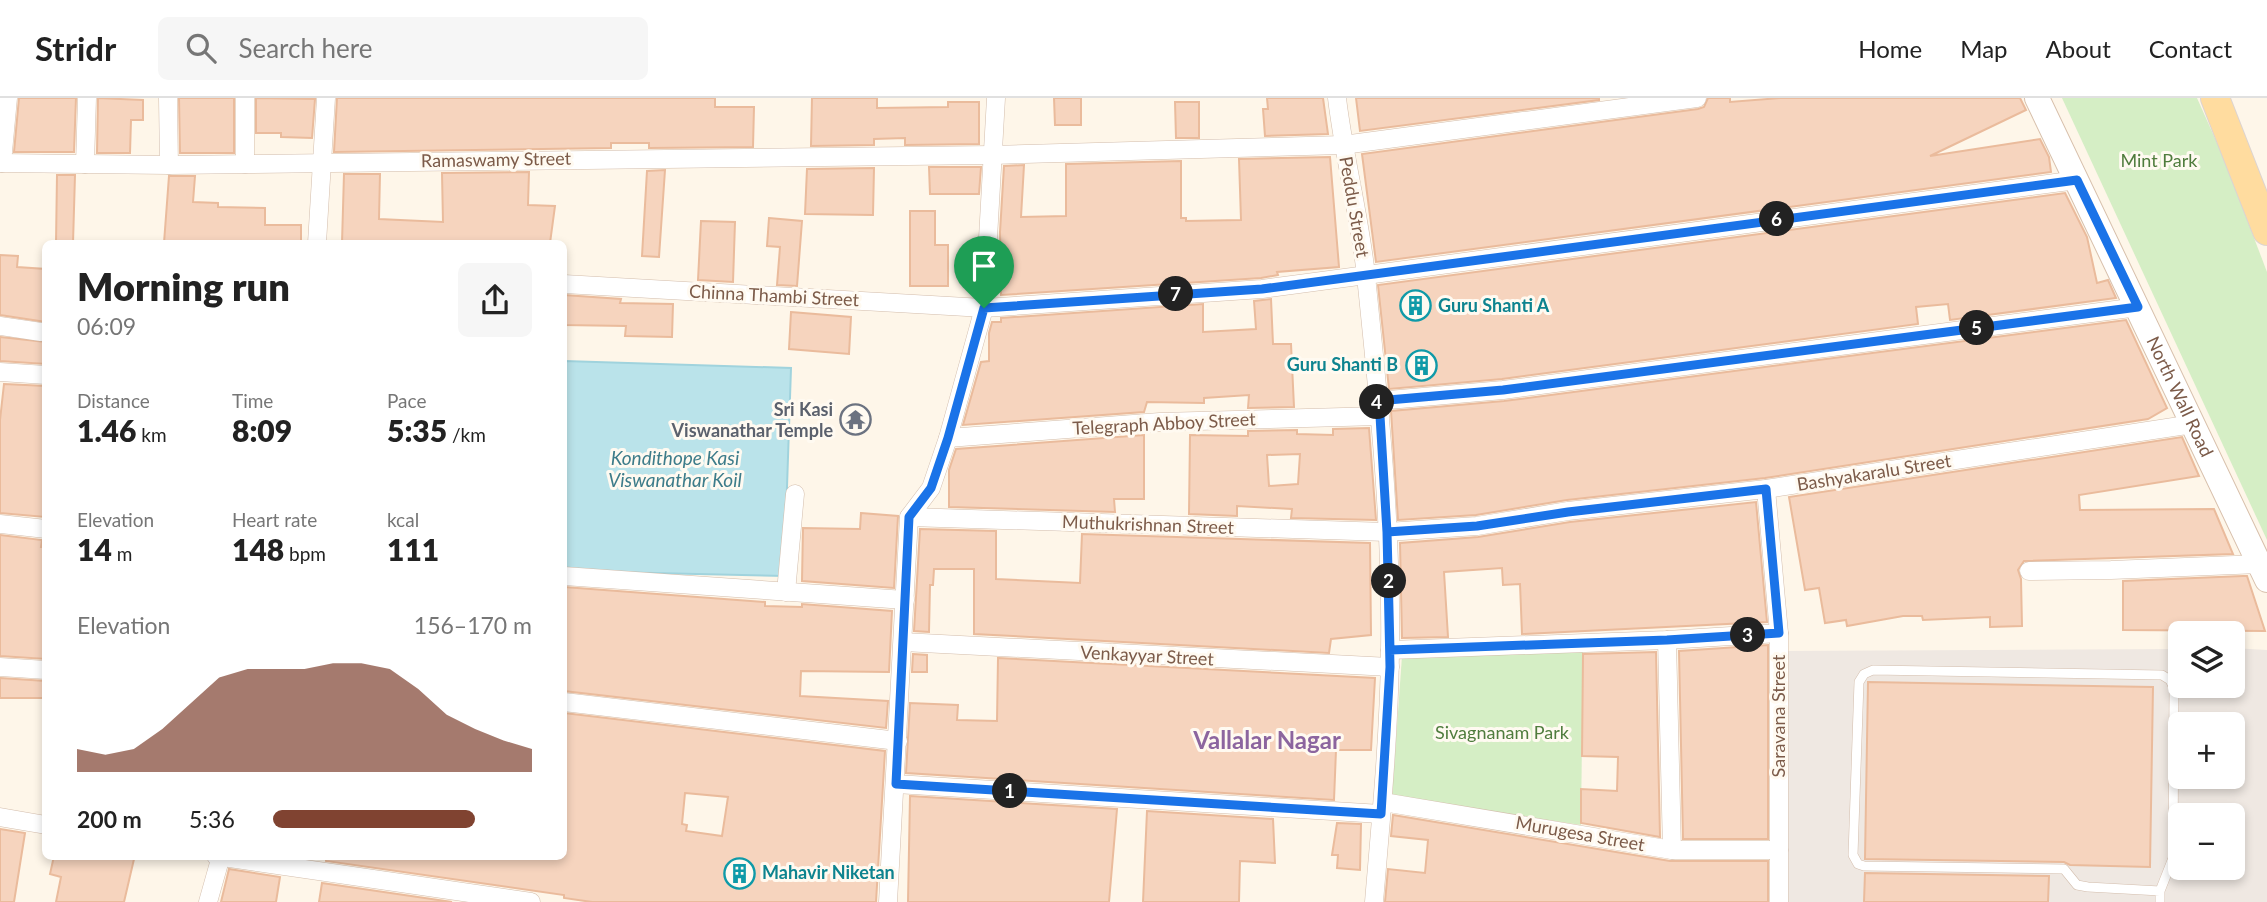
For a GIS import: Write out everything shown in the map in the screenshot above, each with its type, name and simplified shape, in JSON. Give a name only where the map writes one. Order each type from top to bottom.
[{"type":"main road","name":"North Wall Road","points":[[2037,98],[2263,572]]},
{"type":"main road","points":[[2215,98],[2267,231]]},
{"type":"main road","points":[[2235,98],[2267,180]]},
{"type":"street","points":[[1,163],[8,98]]},
{"type":"street","points":[[85,164],[87,98]]},
{"type":"street","points":[[168,98],[169,165]]},
{"type":"street","points":[[245,98],[246,164]]},
{"type":"street","points":[[317,240],[327,98]]},
{"type":"street","points":[[888,902],[909,517],[931,488],[948,438],[984,308],[996,98]]},
{"type":"street","name":"Peddu Street","points":[[1337,98],[1366,273],[1387,532],[1390,658],[1374,902]]},
{"type":"street","name":"Ramaswamy Street","points":[[1,163],[169,165],[992,155],[1343,145],[1696,98]]},
{"type":"street","name":"Chinna Thambi Street","points":[[567,284],[984,308],[1262,289],[2077,180]]},
{"type":"street","name":"Telegraph Abboy Street","points":[[948,438],[1378,409],[1503,390],[2138,307]]},
{"type":"street","points":[[0,326],[41,332]]},
{"type":"street","points":[[0,372],[42,375]]},
{"type":"street","name":"Bashyakaralu Street","points":[[1387,532],[1477,526],[1568,512],[1766,489],[2193,424]]},
{"type":"street","name":"Saravana Street","points":[[1766,489],[1779,633],[1779,902]]},
{"type":"street","points":[[786,593],[795,494]]},
{"type":"street","name":"Muthukrishnan Street","points":[[909,517],[1387,532]]},
{"type":"street","points":[[0,524],[42,529]]},
{"type":"street","points":[[2029,571],[2263,572]]},
{"type":"street","points":[[567,576],[905,600]]},
{"type":"street","name":"Venkayyar Street","points":[[903,642],[1390,658],[1779,633]]},
{"type":"street","points":[[1667,640],[1672,850]]},
{"type":"street","points":[[0,667],[42,670]]},
{"type":"street","points":[[567,702],[898,741]]},
{"type":"street","name":"Murugesa Street","points":[[896,784],[1382,808],[1672,850],[1779,850]]},
{"type":"street","points":[[0,817],[42,824]]},
{"type":"street","points":[[208,902],[218,860]]},
{"type":"street","points":[[246,860],[531,902]]},
{"type":"lane","points":[[2160,891],[2077,885],[2064,869],[1858,864],[1853,855],[1859,682],[1864,674],[1873,670],[2162,675],[2170,680],[2174,688],[2173,858],[2160,891],[2160,902]]},
{"type":"shaded area","points":[[2168,649],[2168,698],[2245,698],[2245,649],[2267,650],[2267,902],[1782,902],[1779,651]]},
{"type":"green space","name":"Mint Park","points":[[2062,98],[2197,98],[2222,154],[2267,272],[2267,540]]},
{"type":"green space","name":"Sivagnanam Park","points":[[1583,651],[1581,825],[1392,797],[1402,656]]},
{"type":"water","name":"Kondithope Kasi Viswanathar Koil","points":[[567,361],[791,368],[784,576],[567,571]]},
{"type":"building","points":[[19,98],[76,98],[74,152],[14,152]]},
{"type":"building","points":[[98,98],[143,100],[143,120],[131,120],[130,153],[97,153]]},
{"type":"building","points":[[179,98],[234,98],[234,153],[180,153]]},
{"type":"building","points":[[256,98],[315,99],[312,138],[281,137],[281,133],[256,133]]},
{"type":"building","points":[[337,98],[715,98],[715,107],[754,107],[753,147],[649,148],[649,143],[611,143],[611,148],[334,152]]},
{"type":"building","points":[[812,98],[877,98],[877,108],[948,107],[948,102],[979,102],[979,144],[905,145],[905,138],[874,139],[874,145],[811,146]]},
{"type":"building","points":[[1054,98],[1081,98],[1081,125],[1055,125]]},
{"type":"building","points":[[1267,98],[1323,98],[1328,134],[1265,136],[1263,109],[1268,109]]},
{"type":"building","points":[[1356,98],[1599,98],[1599,100],[1360,131]]},
{"type":"building","points":[[1708,98],[1730,98],[1730,102],[1780,98],[2020,98],[2026,110],[1930,156],[2040,139],[2049,157],[2051,172],[1376,262],[1362,154],[1698,109],[1704,107]]},
{"type":"building","points":[[1175,102],[1199,102],[1199,138],[1176,138]]},
{"type":"building","points":[[1330,157],[1339,267],[1277,272],[1278,275],[1261,278],[1001,295],[1000,232],[1004,166],[1024,165],[1021,217],[1066,216],[1066,164],[1181,161],[1181,218],[1186,218],[1186,221],[1241,220],[1239,159]]},
{"type":"building","points":[[929,167],[981,167],[979,194],[930,194]]},
{"type":"building","points":[[874,168],[873,215],[805,214],[807,169]]},
{"type":"building","points":[[665,170],[659,257],[642,256],[647,171]]},
{"type":"building","points":[[529,172],[528,205],[555,206],[550,240],[342,240],[344,174],[380,174],[379,219],[443,222],[442,173]]},
{"type":"building","points":[[57,175],[75,175],[73,240],[56,240]]},
{"type":"building","points":[[169,176],[195,176],[193,202],[218,203],[218,207],[265,208],[265,225],[301,225],[301,240],[164,240]]},
{"type":"building","points":[[2065,193],[2087,237],[2097,283],[2108,280],[2116,298],[1950,320],[1948,304],[1916,307],[1918,324],[1502,379],[1389,389],[1378,285]]},
{"type":"building","points":[[910,211],[935,211],[935,245],[948,245],[948,286],[910,286]]},
{"type":"building","points":[[769,218],[802,221],[797,286],[777,285],[780,247],[767,246]]},
{"type":"building","points":[[701,221],[735,222],[733,282],[698,280]]},
{"type":"building","points":[[0,255],[18,256],[17,267],[42,269],[42,321],[0,315]]},
{"type":"building","points":[[567,295],[621,299],[620,303],[673,304],[672,337],[625,336],[626,326],[567,325]]},
{"type":"building","points":[[1271,299],[1273,344],[1291,344],[1294,407],[1248,408],[1249,395],[1204,398],[1204,403],[1147,402],[1144,412],[963,425],[981,362],[989,361],[989,333],[992,322],[1001,322],[1001,318],[1203,304],[1203,332],[1256,329],[1254,301]]},
{"type":"building","points":[[791,312],[851,317],[849,354],[789,349]]},
{"type":"building","points":[[2126,320],[2167,408],[2148,419],[1765,478],[1567,500],[1476,515],[1398,520],[1391,411],[1504,401]]},
{"type":"building","points":[[0,337],[42,342],[42,364],[0,361]]},
{"type":"building","points":[[4,384],[42,386],[42,517],[0,513],[0,420]]},
{"type":"building","points":[[1369,428],[1376,520],[1291,518],[1292,509],[1237,506],[1237,516],[1189,514],[1190,435],[1248,436],[1248,431],[1297,430],[1297,434],[1333,435],[1333,429]],"holes":[[[1300,454],[1298,484],[1269,486],[1267,455]]]},
{"type":"building","points":[[1144,435],[1144,499],[1114,499],[1115,512],[949,507],[949,470],[956,449]]},
{"type":"building","points":[[2182,437],[2199,476],[2079,495],[2080,510],[2214,509],[2233,554],[2024,561],[2018,570],[2021,579],[2022,626],[1990,627],[1990,617],[1923,620],[1922,616],[1903,616],[1847,626],[1846,620],[1825,623],[1819,588],[1805,590],[1789,497]]},
{"type":"building","points":[[1756,502],[1767,622],[1522,634],[1520,584],[1503,585],[1502,568],[1444,572],[1448,637],[1402,638],[1400,543],[1478,537],[1570,522]]},
{"type":"building","points":[[861,513],[898,516],[894,588],[802,581],[803,528],[860,529]]},
{"type":"building","points":[[920,529],[996,531],[996,579],[1080,583],[1082,534],[1370,543],[1371,635],[1331,639],[1329,653],[974,634],[974,569],[934,569],[933,585],[930,585],[929,632],[914,631]]},
{"type":"building","points":[[0,535],[42,540],[42,659],[0,656]]},
{"type":"building","points":[[2247,576],[2265,631],[2245,631],[2245,621],[2168,621],[2168,630],[2123,630],[2123,581]]},
{"type":"building","points":[[567,587],[765,602],[765,606],[802,607],[802,604],[892,611],[889,672],[801,671],[800,696],[888,701],[886,728],[567,691]]},
{"type":"building","points":[[1768,645],[1768,839],[1683,839],[1679,651]]},
{"type":"building","points":[[1656,652],[1660,837],[1581,823],[1581,789],[1617,791],[1618,757],[1582,756],[1583,654]]},
{"type":"building","points":[[913,654],[927,655],[927,672],[912,672]]},
{"type":"building","points":[[998,658],[1375,678],[1371,750],[1336,750],[1334,800],[906,773],[910,703],[958,705],[957,720],[997,721]]},
{"type":"building","points":[[0,678],[42,681],[42,698],[0,698]]},
{"type":"building","points":[[1868,682],[2153,687],[2150,867],[2070,865],[2064,862],[1865,859]]},
{"type":"building","points":[[567,713],[885,751],[876,902],[592,902],[564,898],[564,895],[326,861],[567,860]],"holes":[[[685,793],[728,797],[722,836],[686,831],[687,825],[682,824]]]},
{"type":"building","points":[[910,796],[1117,809],[1109,902],[908,902]]},
{"type":"building","points":[[1147,811],[1273,819],[1275,863],[1240,861],[1239,902],[1143,902]]},
{"type":"building","points":[[1393,815],[1670,861],[1768,861],[1768,902],[1385,902],[1388,869],[1425,873],[1428,840],[1391,836]]},
{"type":"building","points":[[1337,823],[1361,824],[1360,870],[1337,868],[1338,855],[1332,855]]},
{"type":"building","points":[[0,829],[25,833],[14,902],[0,902]]},
{"type":"building","points":[[53,860],[134,860],[124,902],[56,902],[61,877],[50,874]]},
{"type":"building","points":[[229,869],[280,877],[276,902],[221,902]]},
{"type":"building","points":[[1865,873],[2049,876],[2048,902],[1864,902]]},
{"type":"building","points":[[322,883],[452,902],[319,902]]},
{"type":"place","name":"Guru Shanti A","points":[[1415,306]]},
{"type":"place","name":"Guru Shanti B","points":[[1421,365]]},
{"type":"place","name":"Sri Kasi Viswanathar Temple","points":[[856,420]]},
{"type":"place","name":"Mahavir Niketan","points":[[739,873]]},
{"type":"district","name":"Vallalar Nagar","points":[[1267,741]]},
{"type":"route","points":[[984,308],[948,438],[931,488],[909,517],[896,784],[1381,814],[1390,667],[1387,532],[1477,526],[1568,512],[1766,489],[1779,633],[1667,640],[1390,650],[1387,532],[1377,401],[1503,390],[2138,307],[2077,180],[1262,289],[984,308]]}]
